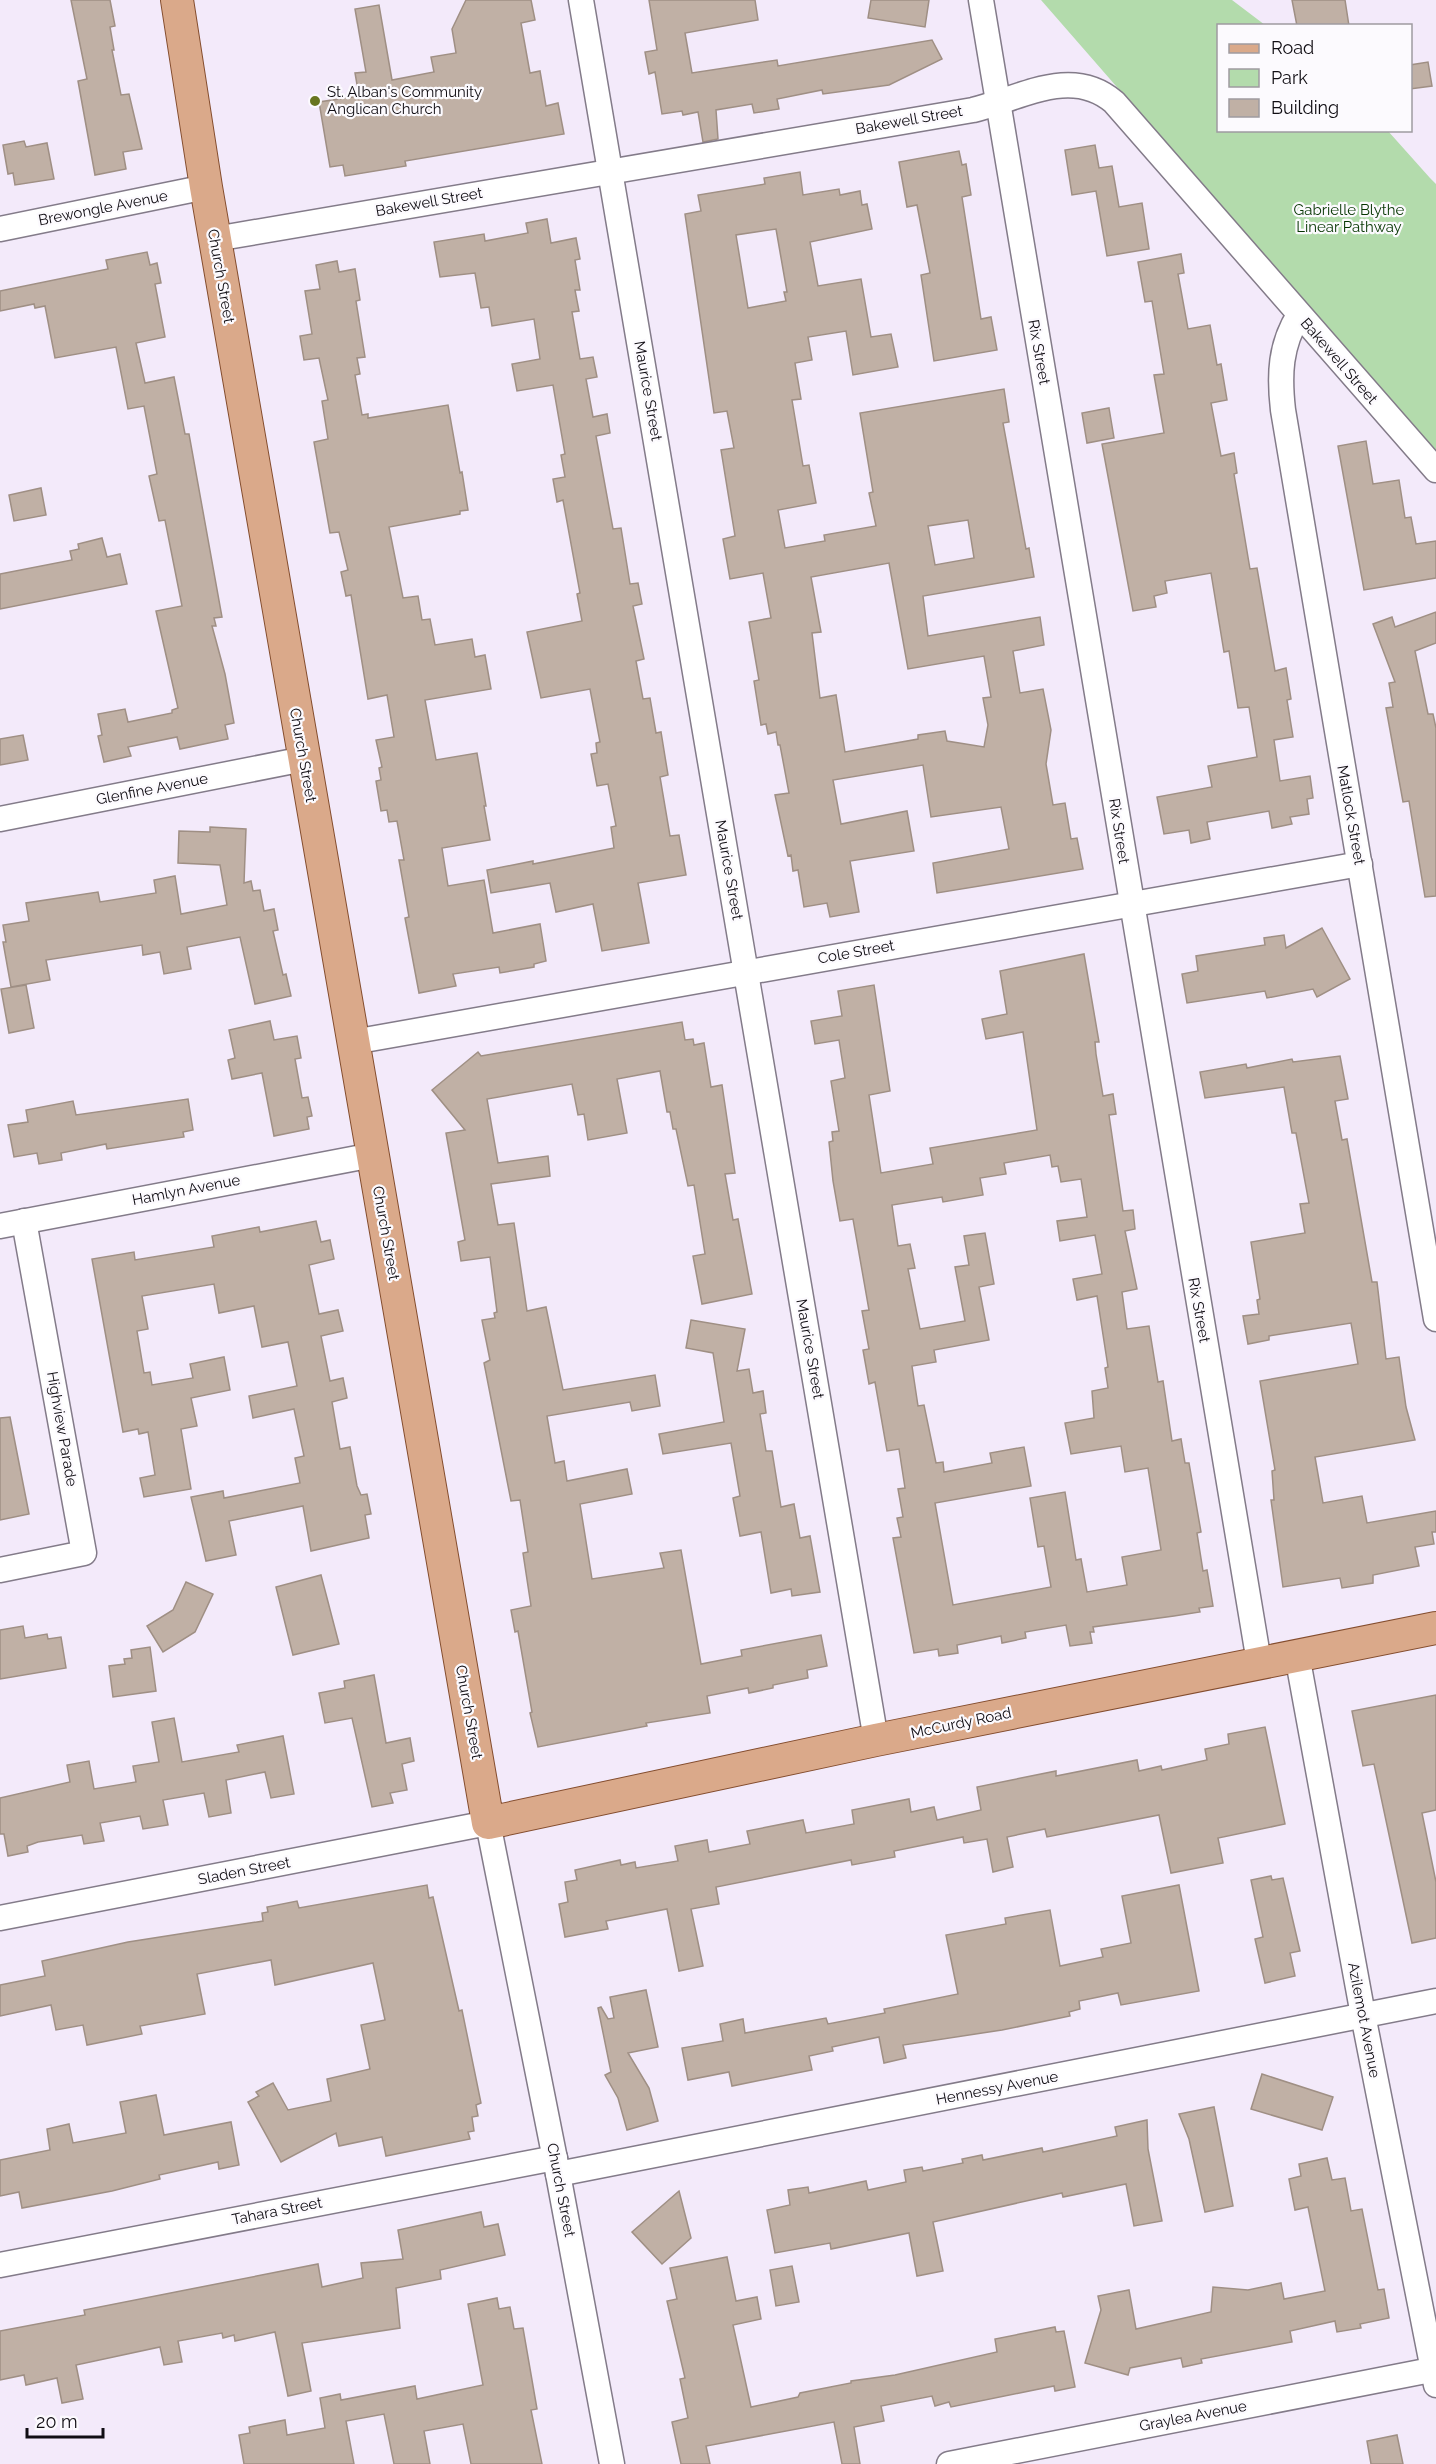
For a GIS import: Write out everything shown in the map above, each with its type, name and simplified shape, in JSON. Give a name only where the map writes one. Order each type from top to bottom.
[{"type":"main road","name":"Church Street","points":[[177,0],[206,187],[488,1822]]},
{"type":"main road","name":"McCurdy Road","points":[[488,1822],[876,1740],[1436,1628]]},
{"type":"street","name":"Maurice Street","points":[[581,0],[876,1740]]},
{"type":"street","name":"Rix Street","points":[[981,0],[996,103],[1259,1662]]},
{"type":"street","name":"Bakewell Street","points":[[215,239],[996,103],[1059,85],[1082,85],[1101,91],[1114,102],[1436,470]]},
{"type":"street","name":"Brewongle Avenue","points":[[0,229],[206,187]]},
{"type":"street","name":"Matlock Street","points":[[1299,315],[1289,331],[1282,352],[1282,402],[1436,1319]]},
{"type":"street","name":"Glenfine Avenue","points":[[0,819],[304,759]]},
{"type":"street","name":"Cole Street","points":[[353,1042],[1360,864]]},
{"type":"street","name":"Hamlyn Avenue","points":[[0,1226],[373,1155]]},
{"type":"street","name":"Highview Parade","points":[[0,1570],[84,1553],[24,1221]]},
{"type":"street","name":"Azilemot Avenue","points":[[1296,1655],[1363,2015],[1435,2374]]},
{"type":"street","name":"Sladen Street","points":[[0,1918],[488,1822]]},
{"type":"street","name":"Church Street","points":[[488,1822],[557,2166],[612,2464]]},
{"type":"street","name":"Hennessy Avenue","points":[[557,2166],[1436,2001]]},
{"type":"street","name":"Tahara Street","points":[[0,2265],[557,2166]]},
{"type":"street","name":"Graylea Avenue","points":[[949,2464],[1435,2374]]},
{"type":"green space","name":"Gabrielle Blythe Linear Pathway","points":[[1041,0],[1232,0],[1264,24],[1217,24],[1217,132],[1389,132],[1436,184],[1436,453]]},
{"type":"building","points":[[71,0],[110,0],[115,26],[110,27],[114,50],[112,50],[121,95],[129,94],[142,149],[123,152],[126,169],[95,175],[78,81],[87,79]]},
{"type":"building","points":[[466,0],[531,0],[535,20],[521,23],[530,73],[540,71],[546,106],[558,103],[564,134],[405,161],[406,166],[345,176],[343,165],[330,167],[319,102],[359,96],[355,73],[366,72],[355,9],[379,5],[392,80],[434,72],[431,57],[456,53],[452,29]]},
{"type":"building","points":[[649,0],[755,0],[758,20],[685,33],[692,73],[777,60],[778,66],[932,40],[942,59],[889,85],[823,94],[822,90],[777,99],[779,109],[754,113],[752,104],[716,110],[718,139],[703,142],[698,112],[683,115],[682,111],[662,114],[655,72],[649,74],[645,52],[657,50]]},
{"type":"building","points":[[871,0],[929,0],[925,27],[868,18]]},
{"type":"building","points":[[1292,0],[1345,0],[1349,24],[1297,24]]},
{"type":"building","points":[[1428,62],[1432,86],[1412,89],[1412,65]]},
{"type":"building","points":[[24,141],[26,147],[47,143],[54,179],[15,185],[13,173],[8,174],[3,145]]},
{"type":"building","points":[[1095,145],[1099,168],[1112,166],[1119,207],[1142,203],[1149,249],[1107,256],[1096,191],[1072,195],[1065,150]]},
{"type":"building","points":[[959,151],[962,165],[966,164],[971,195],[962,197],[981,319],[991,317],[997,350],[934,361],[921,275],[930,273],[917,205],[907,207],[899,162]]},
{"type":"building","points":[[800,172],[803,195],[839,189],[840,195],[860,191],[862,205],[867,204],[872,229],[810,242],[818,286],[861,279],[871,337],[891,334],[898,367],[853,375],[846,331],[808,337],[812,360],[795,363],[801,399],[792,400],[803,466],[809,465],[816,503],[778,510],[785,548],[825,541],[824,535],[876,526],[869,493],[873,492],[860,413],[1004,389],[1009,422],[1003,423],[1026,549],[1029,548],[1034,577],[923,596],[928,636],[1040,617],[1044,645],[1013,651],[1020,693],[1043,689],[1051,730],[1046,764],[1053,805],[1065,803],[1071,839],[1077,838],[1083,869],[937,893],[933,863],[1009,849],[1001,807],[931,817],[923,765],[833,780],[841,824],[907,811],[914,851],[850,861],[859,912],[830,917],[827,903],[804,907],[798,870],[793,871],[791,855],[788,856],[775,795],[789,793],[780,745],[778,745],[776,732],[768,734],[766,724],[761,725],[754,681],[759,680],[749,622],[771,618],[763,573],[730,579],[723,539],[735,536],[721,450],[734,448],[727,411],[714,413],[685,214],[701,211],[698,195],[765,184],[764,178]],"holes":[[[776,229],[787,292],[784,292],[786,301],[748,308],[736,235]],[[968,520],[974,558],[935,565],[928,526]],[[889,563],[908,669],[984,656],[991,697],[983,698],[988,725],[984,747],[947,741],[945,731],[918,735],[918,739],[845,752],[836,695],[820,698],[812,633],[821,632],[811,577]]]},
{"type":"building","points":[[547,219],[551,243],[576,238],[580,259],[575,260],[580,290],[575,290],[579,311],[572,312],[580,359],[593,357],[597,377],[586,379],[593,417],[607,414],[610,433],[596,436],[613,529],[621,528],[630,584],[638,583],[642,604],[633,606],[644,659],[636,661],[643,699],[650,698],[656,733],[661,732],[668,775],[660,777],[670,836],[679,835],[686,875],[638,883],[649,943],[602,951],[593,904],[556,912],[550,883],[491,893],[487,870],[533,861],[533,864],[614,848],[611,827],[616,826],[608,784],[597,786],[591,754],[597,753],[596,743],[600,742],[590,689],[541,698],[527,632],[582,621],[577,594],[580,593],[563,500],[557,502],[553,479],[565,477],[561,455],[565,454],[553,385],[517,391],[512,364],[540,359],[534,319],[492,326],[489,307],[481,308],[475,273],[440,277],[434,242],[484,234],[485,241],[528,233],[526,223]]},
{"type":"building","points":[[147,252],[150,265],[157,263],[161,283],[155,284],[165,337],[136,343],[145,383],[174,377],[185,434],[189,434],[222,617],[214,618],[216,626],[212,626],[225,674],[234,723],[225,725],[228,739],[180,749],[177,737],[128,747],[131,756],[104,762],[98,736],[102,735],[98,714],[125,709],[128,722],[172,713],[172,710],[178,708],[156,611],[182,606],[165,520],[159,521],[149,476],[157,474],[144,406],[128,409],[116,347],[55,358],[45,306],[35,308],[34,304],[0,311],[0,291],[108,269],[106,260]]},
{"type":"building","points":[[1181,254],[1184,273],[1178,274],[1188,329],[1210,325],[1217,365],[1221,364],[1227,400],[1211,403],[1221,456],[1234,453],[1237,473],[1234,474],[1250,569],[1257,568],[1275,671],[1286,668],[1291,699],[1287,700],[1293,737],[1274,740],[1280,781],[1310,776],[1313,798],[1307,799],[1309,814],[1290,817],[1292,824],[1272,828],[1269,811],[1207,822],[1210,839],[1191,843],[1189,830],[1164,834],[1157,797],[1212,787],[1208,766],[1257,757],[1249,707],[1238,708],[1229,651],[1224,652],[1211,573],[1165,581],[1167,593],[1154,596],[1156,607],[1133,611],[1102,444],[1164,433],[1154,375],[1164,374],[1152,301],[1145,302],[1138,262]]},
{"type":"building","points":[[337,261],[339,272],[355,269],[360,300],[356,301],[365,357],[357,358],[360,374],[355,375],[362,415],[368,414],[368,418],[448,405],[460,473],[462,472],[468,510],[460,511],[460,514],[389,527],[403,598],[418,596],[422,620],[430,619],[435,645],[472,639],[475,657],[485,655],[491,689],[425,700],[436,760],[477,753],[486,806],[484,806],[490,840],[442,848],[448,886],[484,880],[493,933],[540,924],[546,961],[534,964],[534,967],[500,973],[499,967],[453,974],[456,986],[419,993],[405,918],[409,917],[399,860],[404,860],[397,821],[389,822],[387,810],[381,811],[376,781],[381,780],[379,768],[382,767],[376,740],[394,737],[387,695],[368,699],[351,595],[346,596],[341,572],[348,570],[339,532],[330,533],[314,442],[328,439],[322,401],[328,400],[319,358],[304,360],[300,336],[312,334],[305,291],[320,289],[316,265]]},
{"type":"building","points":[[1109,408],[1114,438],[1087,443],[1082,413]]},
{"type":"building","points":[[1366,441],[1373,484],[1399,480],[1405,518],[1411,517],[1416,544],[1436,541],[1436,578],[1364,590],[1338,446]]},
{"type":"building","points":[[41,488],[46,515],[14,521],[9,495]]},
{"type":"building","points":[[102,538],[107,557],[120,554],[127,584],[0,609],[0,574],[72,560],[70,551],[79,549],[78,544]]},
{"type":"building","points":[[1436,612],[1436,643],[1415,651],[1428,714],[1433,714],[1436,728],[1436,896],[1425,897],[1409,801],[1403,802],[1386,708],[1393,707],[1389,683],[1395,682],[1373,624],[1392,617],[1395,627]]},
{"type":"building","points":[[23,735],[28,760],[0,765],[0,739]]},
{"type":"building","points":[[210,827],[246,829],[244,883],[251,881],[253,891],[260,890],[264,911],[274,909],[278,930],[273,931],[283,975],[286,974],[291,996],[255,1004],[240,937],[187,947],[191,969],[164,974],[160,952],[143,955],[142,945],[46,960],[50,980],[11,987],[3,942],[6,942],[3,925],[29,921],[26,903],[98,892],[100,902],[156,893],[154,880],[175,876],[181,914],[227,905],[220,865],[178,863],[179,831],[210,832]]},
{"type":"building","points":[[1322,928],[1350,979],[1317,997],[1313,989],[1267,998],[1265,991],[1187,1003],[1182,974],[1198,971],[1196,956],[1265,945],[1264,938],[1284,935],[1286,948]]},
{"type":"building","points":[[1084,954],[1099,1042],[1095,1042],[1103,1096],[1113,1094],[1116,1114],[1109,1115],[1123,1211],[1133,1210],[1135,1229],[1125,1231],[1137,1289],[1122,1292],[1127,1329],[1149,1326],[1158,1382],[1163,1381],[1172,1441],[1181,1439],[1185,1463],[1189,1463],[1201,1532],[1197,1533],[1203,1571],[1207,1570],[1213,1606],[1199,1608],[1200,1612],[1093,1627],[1094,1632],[1090,1632],[1092,1643],[1070,1646],[1066,1625],[1025,1632],[1026,1638],[1002,1643],[1001,1636],[957,1645],[958,1653],[939,1656],[938,1649],[914,1653],[893,1538],[901,1537],[897,1518],[903,1517],[898,1489],[905,1488],[899,1449],[887,1451],[875,1382],[869,1384],[863,1350],[869,1349],[862,1311],[869,1310],[853,1219],[840,1221],[833,1181],[829,1142],[833,1141],[832,1132],[839,1131],[831,1081],[845,1078],[839,1040],[815,1044],[811,1021],[842,1016],[838,991],[874,985],[890,1091],[869,1095],[881,1173],[933,1164],[930,1148],[1037,1130],[1023,1032],[986,1039],[982,1019],[1007,1014],[1000,971]],"holes":[[[1050,1155],[1052,1167],[1058,1166],[1061,1182],[1081,1179],[1087,1217],[1057,1221],[1060,1241],[1095,1235],[1102,1274],[1073,1279],[1077,1300],[1097,1296],[1108,1367],[1105,1368],[1108,1388],[1092,1391],[1094,1418],[1065,1423],[1071,1454],[1121,1446],[1125,1472],[1148,1468],[1161,1550],[1122,1557],[1127,1585],[1087,1592],[1081,1559],[1076,1560],[1065,1492],[1030,1498],[1038,1547],[1044,1546],[1051,1587],[953,1605],[935,1503],[1031,1486],[1024,1447],[990,1453],[992,1463],[944,1472],[943,1462],[936,1463],[924,1405],[918,1406],[912,1366],[936,1362],[934,1350],[989,1340],[979,1287],[994,1284],[985,1233],[964,1236],[969,1265],[955,1267],[965,1321],[920,1329],[908,1269],[915,1268],[910,1244],[898,1246],[892,1205],[942,1197],[943,1202],[983,1195],[980,1178],[1006,1174],[1004,1163]]]},
{"type":"building","points":[[26,985],[34,1028],[9,1033],[1,989]]},
{"type":"building","points":[[270,1021],[274,1040],[297,1036],[301,1058],[295,1059],[302,1098],[308,1097],[312,1116],[307,1117],[309,1129],[274,1136],[262,1073],[232,1079],[228,1060],[235,1058],[229,1030]]},
{"type":"building","points":[[682,1022],[685,1040],[693,1039],[694,1045],[704,1043],[711,1087],[722,1085],[735,1173],[725,1174],[733,1220],[738,1219],[752,1294],[702,1304],[693,1256],[705,1254],[694,1185],[688,1186],[676,1129],[673,1129],[670,1112],[667,1112],[660,1071],[617,1079],[627,1133],[588,1140],[584,1114],[578,1115],[572,1084],[487,1099],[498,1163],[548,1156],[550,1176],[491,1184],[498,1225],[514,1223],[527,1311],[546,1307],[563,1390],[655,1375],[660,1406],[632,1411],[630,1402],[547,1416],[555,1463],[564,1461],[567,1481],[627,1469],[632,1494],[580,1504],[592,1579],[664,1568],[660,1553],[681,1550],[701,1664],[742,1656],[741,1650],[821,1635],[827,1666],[807,1670],[808,1678],[773,1685],[773,1688],[749,1693],[748,1688],[707,1696],[710,1713],[646,1723],[647,1726],[538,1747],[530,1713],[532,1712],[518,1631],[515,1632],[511,1610],[531,1606],[523,1553],[528,1552],[520,1500],[511,1501],[484,1363],[490,1360],[482,1320],[495,1318],[494,1313],[497,1312],[490,1257],[461,1261],[458,1242],[465,1240],[446,1133],[465,1130],[432,1090],[478,1052],[481,1056]]},
{"type":"building","points":[[1340,1056],[1348,1099],[1335,1101],[1342,1140],[1347,1139],[1372,1282],[1377,1282],[1386,1359],[1399,1357],[1406,1407],[1415,1440],[1315,1457],[1323,1503],[1362,1496],[1367,1523],[1436,1511],[1436,1532],[1432,1532],[1434,1544],[1415,1547],[1419,1566],[1373,1575],[1373,1583],[1342,1588],[1340,1578],[1283,1587],[1271,1500],[1274,1500],[1272,1471],[1275,1470],[1260,1381],[1358,1364],[1351,1323],[1269,1336],[1269,1340],[1248,1344],[1243,1316],[1259,1314],[1257,1300],[1260,1299],[1251,1242],[1305,1233],[1300,1204],[1309,1203],[1296,1133],[1292,1133],[1284,1087],[1205,1098],[1200,1072],[1246,1064],[1247,1068],[1292,1059],[1293,1062]]},
{"type":"building","points":[[188,1099],[193,1130],[183,1132],[184,1137],[107,1149],[106,1144],[61,1153],[62,1160],[39,1164],[37,1153],[14,1157],[8,1125],[28,1122],[26,1110],[73,1101],[76,1115]]},
{"type":"building","points":[[316,1221],[321,1242],[330,1240],[334,1259],[309,1265],[319,1314],[338,1310],[343,1331],[321,1336],[330,1381],[343,1378],[347,1398],[332,1402],[340,1449],[350,1447],[357,1486],[361,1495],[367,1494],[371,1514],[365,1515],[369,1538],[311,1551],[303,1506],[229,1521],[236,1555],[206,1561],[191,1497],[223,1491],[224,1498],[300,1483],[295,1458],[304,1456],[294,1409],[253,1418],[249,1396],[297,1386],[288,1342],[262,1347],[254,1306],[219,1313],[214,1284],[142,1296],[148,1329],[137,1331],[144,1373],[150,1372],[152,1385],[193,1378],[190,1364],[224,1357],[230,1390],[191,1398],[197,1426],[181,1429],[191,1489],[144,1497],[140,1478],[155,1475],[148,1432],[139,1434],[138,1429],[123,1432],[92,1259],[134,1252],[135,1260],[214,1247],[212,1236],[259,1227],[260,1232]]},
{"type":"building","points":[[691,1320],[745,1329],[737,1371],[749,1369],[753,1393],[763,1391],[766,1413],[760,1414],[766,1451],[772,1451],[781,1507],[794,1504],[800,1538],[810,1536],[820,1592],[792,1596],[791,1589],[771,1593],[761,1532],[740,1536],[733,1498],[740,1496],[731,1443],[663,1454],[659,1434],[724,1422],[713,1353],[686,1348]]},
{"type":"building","points":[[10,1417],[29,1514],[0,1520],[0,1418]]},
{"type":"building","points":[[321,1575],[339,1644],[293,1655],[276,1587]]},
{"type":"building","points":[[186,1582],[213,1594],[195,1632],[163,1652],[147,1626],[173,1610]]},
{"type":"building","points":[[23,1626],[25,1638],[47,1634],[48,1639],[61,1637],[66,1668],[0,1679],[0,1630]]},
{"type":"building","points":[[150,1647],[156,1691],[113,1697],[109,1666],[125,1664],[124,1659],[132,1658],[131,1650]]},
{"type":"building","points":[[374,1675],[386,1743],[410,1738],[414,1761],[402,1764],[407,1790],[390,1793],[393,1803],[372,1807],[352,1718],[325,1723],[319,1693],[345,1688],[344,1681]]},
{"type":"building","points":[[1436,1695],[1436,1810],[1422,1813],[1436,1882],[1436,1938],[1412,1943],[1374,1764],[1363,1766],[1352,1711]]},
{"type":"building","points":[[174,1718],[182,1762],[239,1752],[237,1745],[283,1736],[294,1794],[271,1798],[265,1772],[226,1780],[231,1813],[209,1817],[204,1793],[163,1800],[168,1825],[143,1829],[140,1816],[100,1823],[104,1841],[84,1844],[82,1835],[38,1842],[27,1846],[28,1852],[8,1856],[4,1834],[0,1834],[0,1798],[70,1782],[67,1765],[89,1761],[94,1789],[136,1782],[133,1766],[159,1762],[152,1722]]},
{"type":"building","points":[[1265,1727],[1285,1824],[1218,1838],[1223,1863],[1171,1873],[1159,1815],[1047,1837],[1045,1829],[1007,1837],[1013,1867],[993,1872],[987,1839],[964,1843],[963,1837],[894,1851],[895,1857],[852,1865],[851,1860],[716,1887],[719,1904],[691,1909],[703,1966],[679,1971],[667,1909],[606,1921],[608,1929],[565,1937],[559,1904],[568,1902],[565,1882],[577,1880],[575,1870],[620,1860],[621,1865],[635,1862],[636,1868],[678,1861],[675,1846],[707,1840],[709,1852],[750,1844],[747,1831],[803,1820],[806,1833],[854,1824],[852,1810],[909,1799],[911,1812],[934,1807],[937,1820],[981,1810],[977,1787],[1056,1771],[1056,1776],[1137,1760],[1139,1771],[1161,1766],[1162,1770],[1207,1760],[1205,1749],[1229,1744],[1228,1734]]},
{"type":"building","points":[[1271,1876],[1272,1880],[1283,1878],[1300,1951],[1290,1953],[1295,1976],[1265,1983],[1255,1939],[1263,1937],[1251,1880]]},
{"type":"building","points":[[427,1885],[429,1898],[433,1897],[459,2011],[462,2010],[481,2103],[476,2105],[478,2116],[472,2117],[474,2131],[468,2132],[470,2139],[386,2156],[382,2137],[339,2146],[336,2133],[281,2162],[248,2102],[259,2096],[256,2092],[273,2083],[288,2110],[331,2101],[327,2079],[370,2069],[361,2025],[385,2020],[373,1963],[275,1985],[271,1960],[197,1974],[205,2014],[140,2026],[142,2034],[87,2045],[83,2025],[56,2030],[51,2005],[0,2016],[0,1985],[45,1976],[42,1961],[128,1942],[263,1921],[262,1913],[268,1912],[267,1907],[297,1901],[299,1908]]},
{"type":"building","points":[[1179,1885],[1199,1991],[1121,2005],[1118,1993],[1079,2001],[1080,2009],[1069,2012],[1070,2016],[1002,2030],[903,2045],[906,2058],[884,2063],[879,2037],[832,2047],[833,2051],[809,2056],[812,2070],[732,2086],[729,2072],[688,2080],[682,2048],[723,2041],[720,2024],[743,2019],[745,2033],[826,2018],[828,2024],[885,2013],[884,2009],[958,1994],[946,1935],[1006,1924],[1005,1918],[1050,1910],[1060,1966],[1103,1957],[1101,1949],[1131,1943],[1122,1896]]},
{"type":"building","points":[[646,1990],[658,2047],[628,2053],[649,2088],[658,2121],[627,2130],[618,2098],[605,2075],[611,2072],[598,2008],[601,2007],[608,2019],[614,2018],[610,1997]]},
{"type":"building","points":[[1262,2074],[1333,2097],[1322,2130],[1251,2109]]},
{"type":"building","points":[[156,2095],[164,2135],[231,2122],[239,2165],[219,2169],[218,2162],[159,2175],[160,2179],[112,2191],[22,2208],[19,2192],[0,2196],[0,2160],[50,2150],[47,2129],[69,2124],[73,2143],[126,2133],[120,2102]]},
{"type":"building","points":[[1214,2107],[1233,2206],[1205,2212],[1189,2139],[1179,2114]]},
{"type":"building","points":[[1147,2120],[1148,2149],[1162,2221],[1134,2226],[1126,2184],[1063,2197],[1062,2193],[933,2222],[943,2271],[917,2276],[909,2233],[831,2249],[830,2243],[775,2253],[767,2210],[790,2205],[788,2190],[808,2187],[809,2193],[866,2181],[868,2190],[906,2182],[904,2170],[922,2167],[923,2171],[963,2163],[962,2159],[982,2155],[983,2160],[1042,2148],[1043,2152],[1117,2136],[1115,2127]]},
{"type":"building","points":[[1327,2158],[1332,2180],[1345,2178],[1351,2211],[1362,2209],[1378,2290],[1384,2289],[1389,2318],[1360,2324],[1361,2328],[1337,2332],[1335,2321],[1290,2331],[1292,2342],[1201,2359],[1202,2363],[1183,2367],[1181,2358],[1130,2368],[1128,2375],[1085,2363],[1101,2310],[1098,2296],[1129,2290],[1136,2329],[1211,2312],[1213,2287],[1248,2290],[1281,2283],[1284,2299],[1325,2291],[1308,2207],[1295,2210],[1289,2179],[1301,2176],[1299,2164]]},
{"type":"building","points":[[679,2191],[691,2238],[662,2264],[632,2232]]},
{"type":"building","points":[[481,2212],[484,2227],[498,2224],[505,2255],[440,2270],[441,2279],[396,2288],[400,2328],[302,2343],[311,2391],[288,2396],[275,2332],[235,2341],[234,2335],[223,2338],[222,2333],[178,2341],[182,2362],[164,2365],[160,2347],[76,2365],[83,2399],[62,2403],[57,2378],[26,2385],[24,2375],[0,2380],[0,2331],[85,2315],[84,2310],[318,2264],[322,2287],[363,2278],[361,2263],[403,2259],[398,2230]]},
{"type":"building","points":[[727,2257],[736,2301],[757,2297],[761,2319],[733,2325],[751,2407],[798,2397],[800,2393],[851,2383],[851,2381],[895,2375],[997,2352],[995,2339],[1055,2327],[1056,2332],[1064,2331],[1075,2387],[1055,2391],[1054,2386],[951,2407],[949,2402],[935,2406],[932,2396],[881,2406],[884,2421],[854,2427],[860,2464],[842,2464],[834,2422],[706,2446],[710,2464],[681,2464],[672,2422],[688,2418],[680,2379],[685,2378],[667,2301],[677,2299],[670,2268]]},
{"type":"building","points":[[792,2266],[799,2302],[776,2306],[770,2270]]},
{"type":"building","points":[[497,2298],[499,2309],[510,2307],[514,2329],[523,2328],[537,2409],[531,2410],[542,2464],[471,2464],[463,2424],[424,2431],[430,2464],[394,2464],[384,2414],[346,2421],[354,2464],[244,2464],[239,2435],[250,2433],[249,2427],[285,2420],[287,2435],[325,2428],[320,2398],[340,2394],[341,2400],[415,2386],[417,2399],[483,2385],[468,2304]]},
{"type":"building","points":[[1397,2435],[1403,2464],[1371,2464],[1367,2441]]},
{"type":"place","name":"St. Alban's Community Anglican Church","points":[[315,101]]}]
